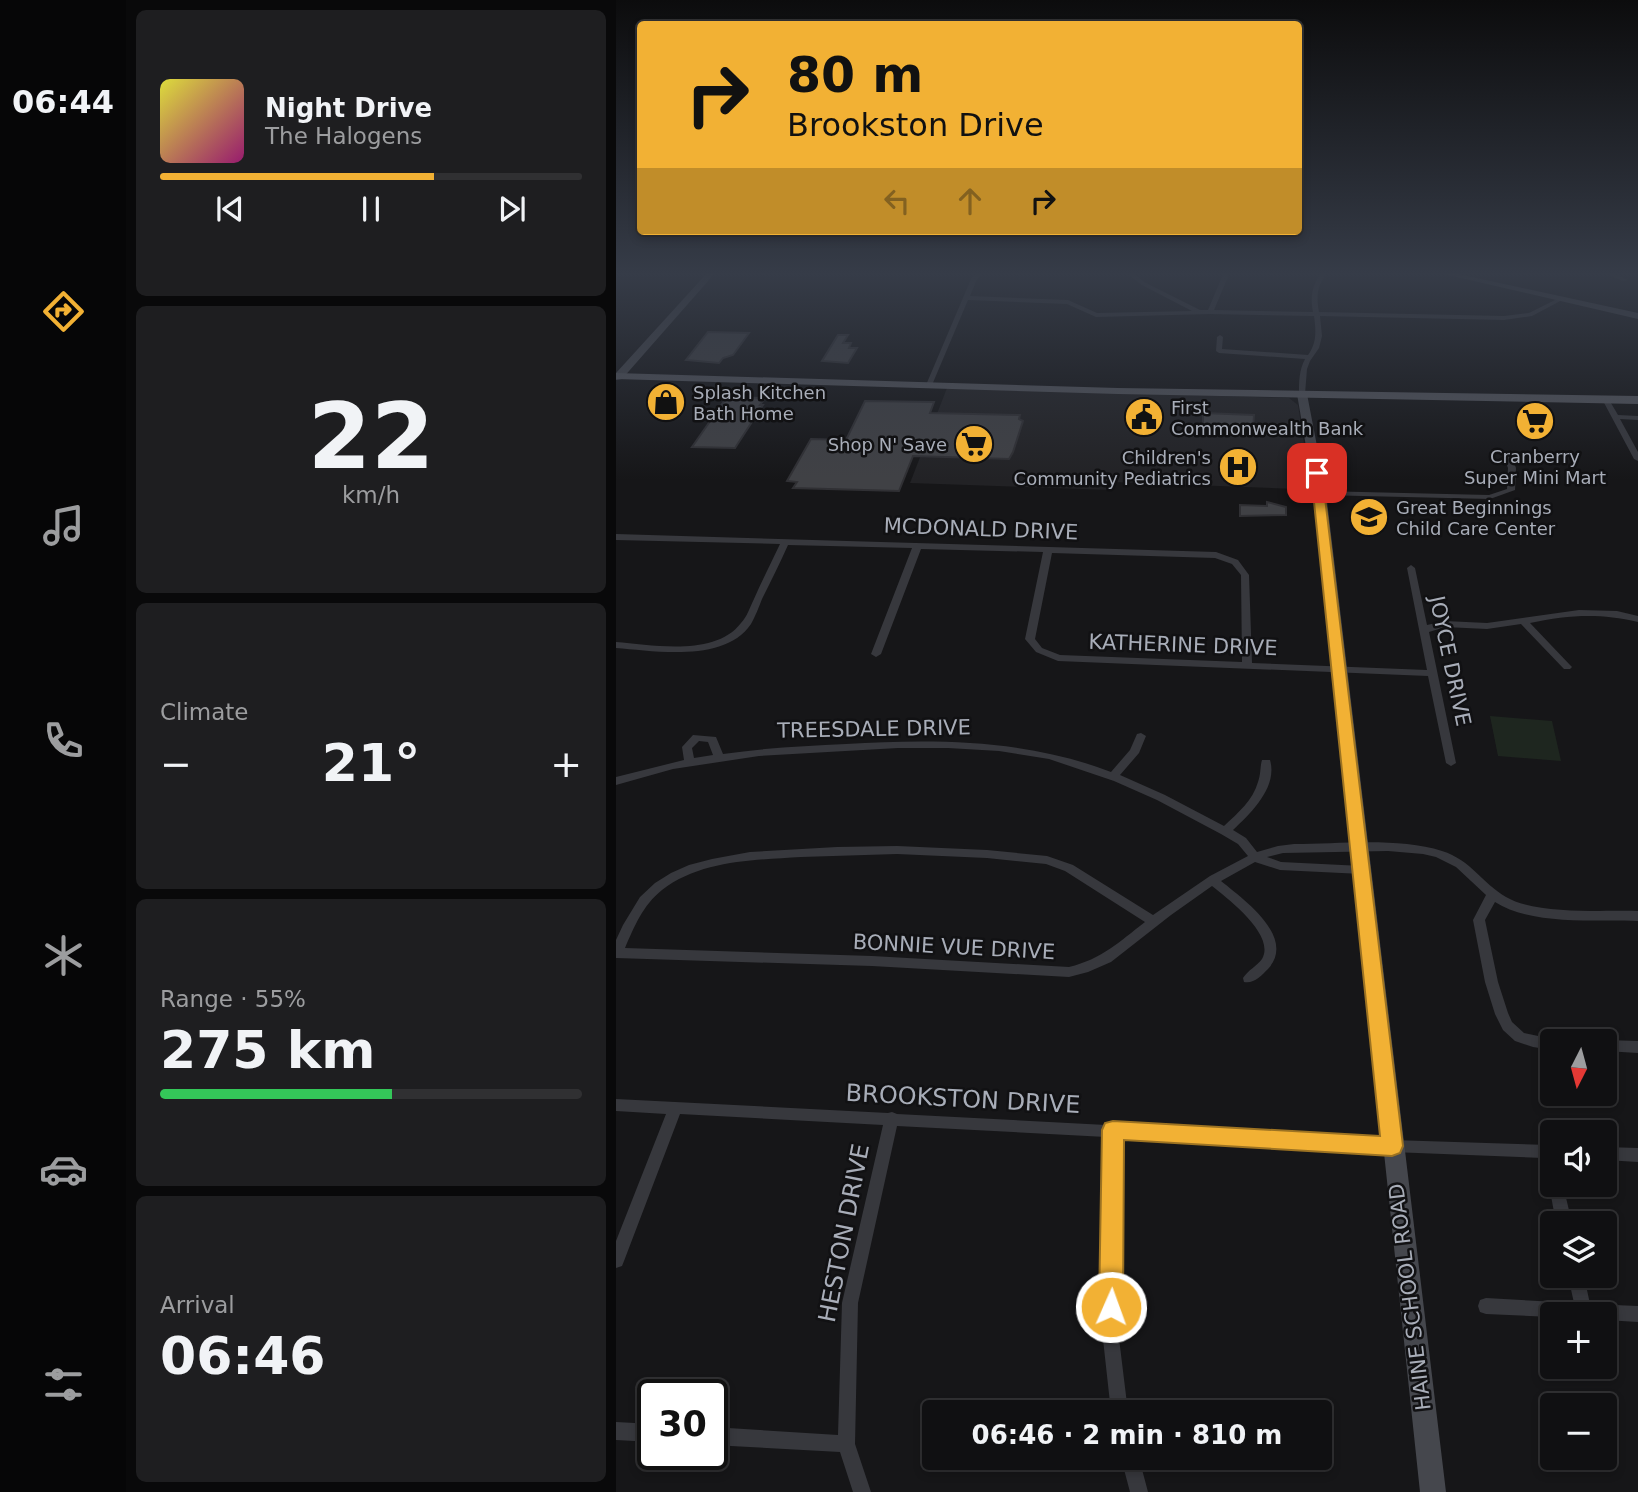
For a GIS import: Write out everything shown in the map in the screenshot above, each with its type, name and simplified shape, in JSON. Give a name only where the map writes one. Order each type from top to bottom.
[{"type":"main road","points":[[617,377],[759,384],[807,382],[1638,400]]},
{"type":"street","points":[[617,377],[649,342]]},
{"type":"street","points":[[929,385],[947,342]]},
{"type":"street","points":[[1220,342],[1219,351],[1310,357]]},
{"type":"street","points":[[1302,394],[1303,375],[1317,342]]},
{"type":"street","name":"HAINE SCHOOL ROAD","points":[[1302,394],[1320,493],[1358,848],[1433,1492]]},
{"type":"street","points":[[1606,399],[1638,459]]},
{"type":"street","points":[[1616,417],[1638,418]]},
{"type":"street","points":[[1320,493],[1490,497],[1511,490],[1512,468],[1507,455]]},
{"type":"street","name":"MCDONALD DRIVE","points":[[616,537],[1216,555],[1235,562],[1243,571],[1247,582],[1248,666]]},
{"type":"street","points":[[616,645],[701,648],[731,638],[746,624],[786,541]]},
{"type":"street","points":[[876,654],[918,545]]},
{"type":"street","name":"KATHERINE DRIVE","points":[[1048,549],[1030,639],[1043,653],[1076,661],[1433,673]]},
{"type":"street","name":"JOYCE DRIVE","points":[[1411,568],[1451,762]]},
{"type":"street","points":[[1423,631],[1435,625],[1485,627],[1586,611],[1638,619]]},
{"type":"street","points":[[1522,620],[1567,667]]},
{"type":"street","points":[[1114,775],[1135,751],[1140,736]]},
{"type":"street","points":[[689,760],[687,747],[698,737],[712,739],[719,756]]},
{"type":"street","name":"TREESDALE DRIVE","points":[[616,780],[689,760],[760,751],[958,744],[1047,755],[1114,775],[1225,831],[1242,841],[1256,858]]},
{"type":"street","points":[[1225,831],[1239,819],[1262,788],[1267,772],[1266,762]]},
{"type":"street","name":"BONNIE VUE DRIVE","points":[[617,953],[872,961],[1069,972],[1098,964],[1114,956],[1153,922],[1214,881],[1244,862],[1277,850],[1358,848],[1414,850],[1439,854],[1466,868],[1493,894],[1510,905],[1528,909],[1638,916]]},
{"type":"street","points":[[617,953],[634,914],[659,887],[677,876],[711,863],[760,855],[902,849],[1046,860],[1069,868],[1153,922]]},
{"type":"street","points":[[1256,858],[1280,866],[1362,870]]},
{"type":"street","points":[[1214,881],[1254,917],[1268,938],[1269,957],[1248,978]]},
{"type":"street","points":[[1493,894],[1479,920],[1501,1013],[1514,1033],[1527,1040],[1540,1042]]},
{"type":"street","points":[[1617,1046],[1638,1047]]},
{"type":"street","name":"BROOKSTON DRIVE","points":[[616,1105],[1540,1152]]},
{"type":"street","points":[[616,1261],[675,1108]]},
{"type":"street","name":"HESTON DRIVE","points":[[846,1444],[850,1303],[892,1118]]},
{"type":"street","points":[[1113,1130],[1110,1330],[1118,1400]]},
{"type":"street","points":[[1617,1154],[1638,1155]]},
{"type":"street","points":[[1486,1306],[1540,1309]]},
{"type":"street","points":[[1617,1313],[1638,1314]]},
{"type":"street","points":[[616,1431],[637,1432]]},
{"type":"street","points":[[728,1437],[846,1444],[862,1492]]},
{"type":"street","points":[[1133,1470],[1139,1492]]},
{"type":"shaded area","points":[[947,388],[1289,398],[1298,405],[1310,482],[1305,487],[1296,489],[1112,482],[1111,490],[910,483]]},
{"type":"shaded area","points":[[1490,716],[1552,721],[1561,761],[1498,756]]},
{"type":"building","points":[[700,342],[743,342],[733,355],[723,358],[719,363],[686,360]]},
{"type":"building","points":[[834,342],[851,343],[849,348],[857,348],[848,363],[822,361]]},
{"type":"building","points":[[727,397],[765,398],[735,448],[692,447]]},
{"type":"building","points":[[865,401],[934,402],[930,413],[1020,415],[1019,419],[1023,421],[1009,459],[913,456],[899,491],[793,488],[797,482],[787,481],[811,439],[846,440]]},
{"type":"building","points":[[1203,413],[1254,415],[1253,430],[1203,429]]},
{"type":"building","points":[[1267,502],[1286,507],[1286,515],[1240,516],[1240,505],[1267,506]]},
{"type":"building","name":"Great Beginnings Child Care Center","points":[[1354,511],[1383,512],[1385,523],[1355,523]]},
{"type":"place","name":"Splash Kitchen Bath Home","points":[[666,402]]},
{"type":"place","name":"First Commonwealth Bank","points":[[1144,417]]},
{"type":"place","name":"Cranberry Super Mini Mart","points":[[1535,421]]},
{"type":"place","name":"Shop N' Save","points":[[974,444]]},
{"type":"place","name":"Children's Community Pediatrics","points":[[1238,467]]},
{"type":"place","name":"Great Beginnings Child Care Center","points":[[1369,517]]},
{"type":"route","points":[[1111,1307],[1113,1130],[1392,1146],[1317,473]]}]
